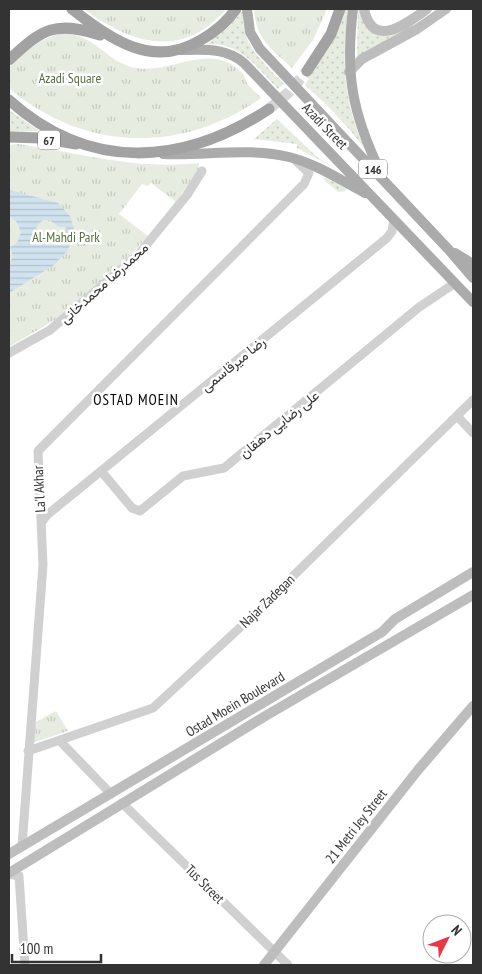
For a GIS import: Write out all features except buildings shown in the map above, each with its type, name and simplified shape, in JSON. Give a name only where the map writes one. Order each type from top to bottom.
[{"type":"highway","points":[[72,9],[118,41]]},
{"type":"highway","points":[[9,60],[36,36],[53,29],[78,27],[148,52],[164,53],[179,50],[211,34],[236,9]]},
{"type":"highway","points":[[307,71],[331,34],[340,9]]},
{"type":"highway","points":[[9,100],[47,126],[90,145],[132,153],[159,154],[230,132],[269,109]]},
{"type":"highway","name":"67","points":[[9,137],[41,138],[90,145]]},
{"type":"main road","name":"Azadi Street","points":[[247,9],[250,32],[260,49],[385,181],[473,278]]},
{"type":"main road","points":[[353,9],[349,47],[349,72],[364,137],[385,181]]},
{"type":"main road","points":[[364,9],[369,22],[379,31],[392,30],[426,9]]},
{"type":"main road","points":[[349,72],[362,59],[418,29],[446,9]]},
{"type":"main road","points":[[412,19],[418,29]]},
{"type":"main road","name":"Azadi Street","points":[[179,50],[215,50],[238,58],[373,196],[473,302]]},
{"type":"main road","points":[[159,154],[247,153],[290,158],[324,170],[373,196]]},
{"type":"main road","points":[[449,250],[473,264]]},
{"type":"main road","name":"Ostad Moein Boulevard","points":[[9,854],[150,772],[382,632],[395,619],[473,572]]},
{"type":"main road","points":[[382,632],[473,580]]},
{"type":"main road","points":[[394,640],[402,630],[473,588]]},
{"type":"main road","name":"Ostad Moein Boulevard","points":[[9,873],[180,767],[473,595]]},
{"type":"main road","name":"21 Metri Jey Street","points":[[264,965],[418,770],[473,706]]},
{"type":"main road","points":[[177,755],[171,762],[174,767],[180,767]]},
{"type":"main road","points":[[150,772],[157,770],[161,774],[155,783]]},
{"type":"street","name":"La'l Akhar","points":[[22,846],[43,565],[39,448],[305,181],[308,171],[290,158]]},
{"type":"street","name":"محمدرضا محمدخانی","points":[[9,354],[50,330],[138,255],[187,195],[202,172]]},
{"type":"street","name":"رضا میرقاسمی","points":[[41,523],[387,238],[392,231],[394,219]]},
{"type":"street","name":"علی رضایی دهقان","points":[[101,472],[132,508],[140,510],[183,476],[224,468],[418,308],[455,283]]},
{"type":"street","name":"Najar Zadegan","points":[[28,751],[153,708],[246,622],[473,400]]},
{"type":"street","points":[[458,416],[473,433]]},
{"type":"street","points":[[60,741],[111,794]]},
{"type":"street","name":"Tus Street","points":[[122,803],[288,965]]},
{"type":"street","points":[[9,873],[15,873],[19,876],[25,965]]},
{"type":"green space","points":[[84,9],[226,9],[209,25],[192,35],[175,41],[156,41],[138,38],[120,31]]},
{"type":"green space","points":[[244,9],[244,31],[248,41],[261,60],[284,84],[278,89],[247,57],[238,51],[217,44],[206,45],[229,27]]},
{"type":"green space","points":[[254,9],[327,9],[313,40],[292,68],[271,49],[261,36],[255,19]]},
{"type":"green space","points":[[344,9],[349,9],[345,47],[346,85],[354,122],[370,156],[340,119],[305,85],[335,35]]},
{"type":"green space","points":[[358,9],[362,9],[368,28],[411,25],[412,27],[357,57]]},
{"type":"green space","name":"Azadi Square","points":[[63,33],[84,38],[114,59],[131,67],[159,68],[199,59],[213,59],[225,62],[241,72],[247,83],[261,98],[230,116],[198,129],[166,136],[133,138],[101,134],[69,124],[38,109],[9,88],[9,68],[40,42]]},
{"type":"green space","points":[[9,110],[41,132],[9,132]]},
{"type":"green space","points":[[277,119],[318,158],[340,171],[297,148],[297,144],[254,139]]},
{"type":"green space","name":"Al-Mahdi Park","points":[[18,144],[107,160],[175,165],[199,163],[198,170],[176,202],[151,183],[148,186],[142,184],[119,214],[148,236],[126,260],[58,318],[9,347],[9,145]]},
{"type":"green space","points":[[326,178],[347,189],[338,192],[323,179]]},
{"type":"green space","points":[[56,711],[68,731],[32,743],[34,723]]},
{"type":"water","points":[[9,190],[58,203],[70,216],[75,233],[68,250],[54,265],[9,293],[9,264],[13,257],[10,247],[17,243],[21,232],[16,221],[9,217]],"holes":[[[44,220],[49,220],[60,227],[66,227],[67,237],[59,238],[49,245],[40,243],[35,234],[36,227]]]},
{"type":"tunnel","points":[[269,109],[289,92],[307,71]]},
{"type":"district","name":"OSTAD MOEIN","points":[[136,399]]}]
